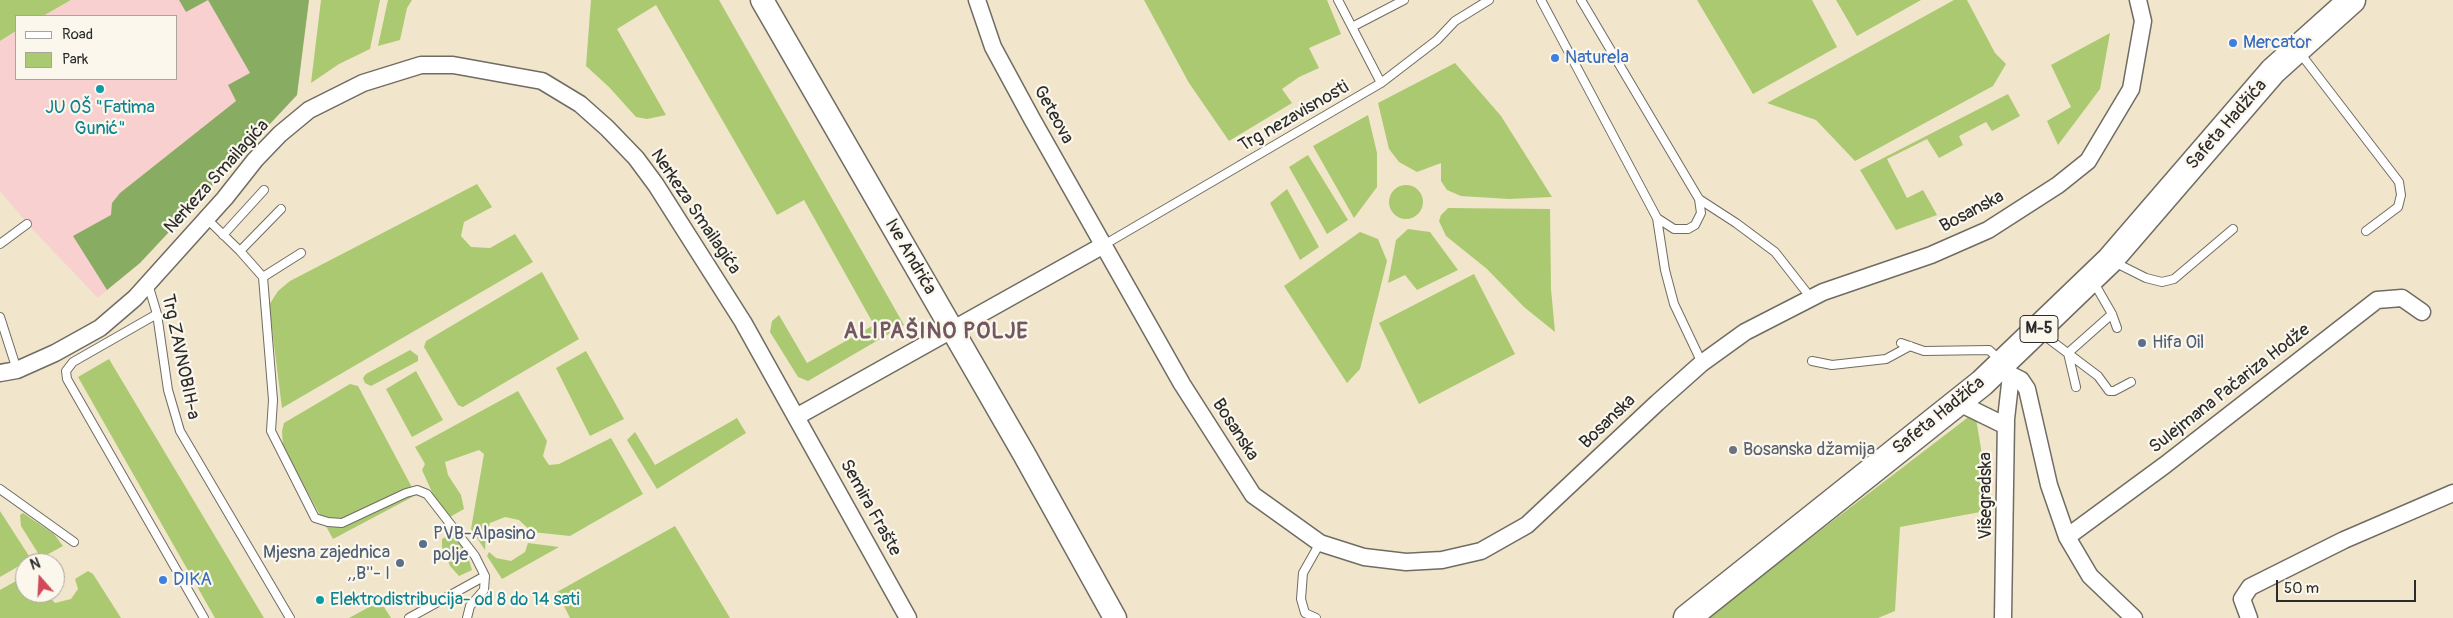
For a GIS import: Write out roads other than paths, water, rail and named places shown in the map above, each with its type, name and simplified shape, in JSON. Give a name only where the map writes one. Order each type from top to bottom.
[{"type":"main road","name":"Ive Andrića","points":[[762,0],[952,329],[1115,618]]},
{"type":"main road","name":"Safeta Hadžića","points":[[1687,618],[1957,402],[2007,369],[2038,330],[2110,260],[2273,72],[2352,0]]},
{"type":"street","name":"Geteova","points":[[977,0],[993,48],[1102,246]]},
{"type":"street","name":"Bosanska","points":[[1102,246],[1182,384],[1253,495],[1320,544],[1364,557],[1406,562],[1442,560],[1481,551],[1527,525],[1702,363],[1745,332],[1823,292],[1931,255],[1988,230],[2058,185],[2088,161],[2131,89],[2143,22],[2138,0]]},
{"type":"street","name":"Nerkeza Smailagića","points":[[0,373],[16,370],[55,353],[100,328],[148,284],[207,219],[255,160],[280,134],[309,110],[363,83],[421,65],[453,66],[542,80],[580,104],[636,158],[656,185],[743,322],[796,417]]},
{"type":"street","points":[[796,417],[1102,246]]},
{"type":"street","name":"Sulejmana Pačariza Hodže","points":[[2067,537],[2165,465],[2377,300],[2402,298],[2422,312]]},
{"type":"street","points":[[2007,369],[2027,389],[2050,485],[2067,537],[2090,576],[2134,618]]},
{"type":"street","name":"Višegradska","points":[[2003,618],[2007,369]]},
{"type":"street","points":[[1957,402],[2006,426]]},
{"type":"street","name":"Semira Frašte","points":[[796,417],[908,618]]},
{"type":"street","points":[[2249,618],[2242,600],[2250,587],[2344,540],[2453,493]]},
{"type":"lane","points":[[1338,0],[1381,84]]},
{"type":"lane","points":[[1352,27],[1404,0]]},
{"type":"lane","name":"Trg nezavisnosti","points":[[1102,246],[1381,84],[1437,40],[1455,21],[1489,0]]},
{"type":"lane","points":[[1541,0],[1657,218],[1665,270],[1674,304],[1702,363]]},
{"type":"lane","points":[[1581,0],[1698,199],[1701,213],[1694,225],[1688,229],[1674,229],[1657,218]]},
{"type":"lane","points":[[2297,49],[2399,182],[2402,195],[2398,207],[2366,231]]},
{"type":"lane","points":[[223,235],[264,190]]},
{"type":"lane","points":[[1698,199],[1736,223],[1775,252],[1811,298]]},
{"type":"lane","points":[[240,251],[281,209]]},
{"type":"lane","points":[[207,219],[240,251],[263,277],[273,400],[271,431],[315,518],[328,522],[342,523],[417,490],[427,494],[482,567],[485,576],[484,590],[470,606],[468,618]]},
{"type":"lane","points":[[0,244],[27,224]]},
{"type":"lane","points":[[2110,260],[2146,278],[2162,282],[2174,279],[2233,229]]},
{"type":"lane","points":[[263,277],[301,253]]},
{"type":"lane","points":[[2092,279],[2112,314],[2117,328]]},
{"type":"lane","name":"Trg ZAVNOBIH-a","points":[[148,284],[157,314],[168,390],[180,431],[290,618]]},
{"type":"lane","points":[[157,314],[73,362],[66,371],[67,379],[204,618]]},
{"type":"lane","points":[[2068,354],[2112,314]]},
{"type":"lane","points":[[0,318],[16,370]]},
{"type":"lane","points":[[2038,330],[2098,376],[2109,391],[2114,391],[2131,382]]},
{"type":"lane","points":[[1901,343],[1924,351],[1988,350],[2007,369]]},
{"type":"lane","points":[[1812,361],[1832,365],[1886,359],[1910,346]]},
{"type":"lane","points":[[2068,354],[2076,387]]},
{"type":"lane","points":[[0,489],[74,542]]},
{"type":"lane","points":[[1316,618],[1305,613],[1301,599],[1303,573],[1320,544]]},
{"type":"lane","points":[[409,618],[485,576]]},
{"type":"place","name":"Mercator","points":[[2233,43]]},
{"type":"place","name":"Naturela","points":[[1555,58]]},
{"type":"place","name":"JU OŠ \"Fatima Gunić\"","points":[[100,89]]},
{"type":"place","name":"Hifa Oil","points":[[2142,343]]},
{"type":"place","name":"Bosanska džamija","points":[[1733,450]]},
{"type":"place","name":"PVB-Alpasino polje","points":[[423,544]]},
{"type":"place","name":"Mjesna zajednica ,,B''- I","points":[[400,563]]},
{"type":"place","name":"DIKA","points":[[163,580]]},
{"type":"place","name":"Elektrodistribucija- od 8 do 14 sati","points":[[320,600]]},
{"type":"district","name":"ALIPAŠINO POLJE","points":[[936,332]]}]
